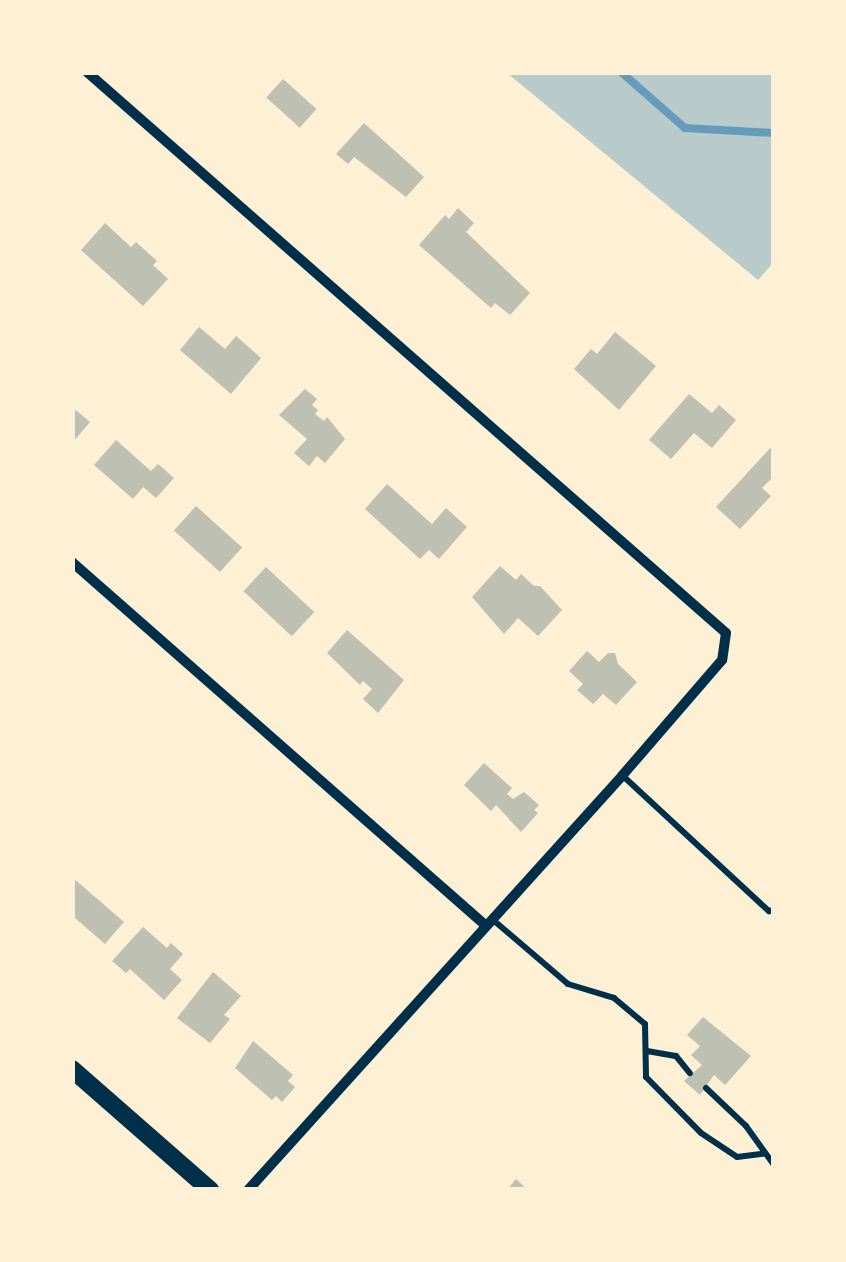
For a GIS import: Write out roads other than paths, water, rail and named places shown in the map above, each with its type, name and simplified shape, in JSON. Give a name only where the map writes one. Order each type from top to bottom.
[{"type":"main road","points":[[72,1068],[210,1190]]},
{"type":"street","points":[[87,72],[726,633],[722,660],[248,1190]]},
{"type":"street","points":[[72,562],[488,922]]},
{"type":"lane","points":[[622,776],[769,911],[774,910]]},
{"type":"lane","points":[[488,922],[568,984],[614,998],[646,1024],[646,1078],[701,1132],[737,1157],[763,1154]]},
{"type":"lane","points":[[646,1051],[676,1056],[690,1074]]},
{"type":"lane","points":[[706,1088],[746,1126],[774,1165]]},
{"type":"waterway","points":[[621,72],[685,128],[774,133]]}]
